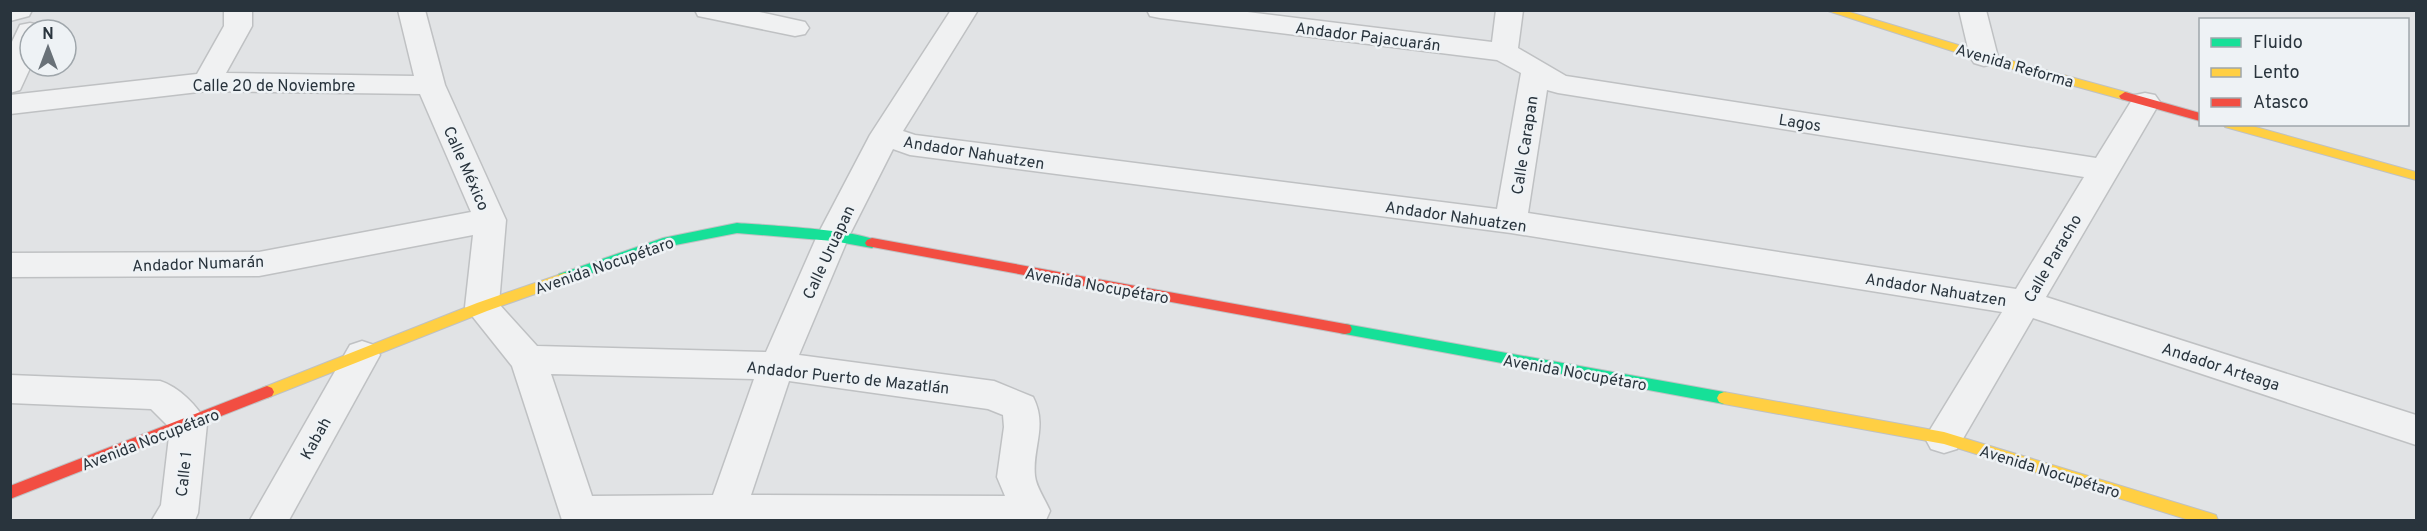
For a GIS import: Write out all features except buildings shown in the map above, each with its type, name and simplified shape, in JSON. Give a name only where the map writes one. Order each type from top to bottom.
[{"type":"street","points":[[10,14],[19,10]]},
{"type":"street","points":[[207,82],[238,26],[238,10]]},
{"type":"street","name":"Calle México","points":[[411,10],[431,85],[490,220],[483,307]]},
{"type":"street","points":[[708,10],[795,28]]},
{"type":"street","name":"Calle Uruapan","points":[[726,511],[777,366],[833,236],[885,135],[965,10]]},
{"type":"street","name":"Andador Pajacuarán","points":[[1160,10],[1504,52]]},
{"type":"street","points":[[1504,52],[1510,10]]},
{"type":"street","name":"Avenida Reforma","points":[[1830,10],[1984,57],[2199,117]]},
{"type":"street","points":[[1972,10],[1984,57]]},
{"type":"street","name":"Lagos","points":[[1504,52],[1558,84],[2103,170]]},
{"type":"street","points":[[10,84],[18,63]]},
{"type":"street","name":"Calle Carapan","points":[[1511,222],[1536,69]]},
{"type":"street","name":"Calle 20 de Noviembre","points":[[10,105],[207,82],[431,85]]},
{"type":"street","name":"Calle Paracho","points":[[1944,438],[2145,102]]},
{"type":"street","points":[[2236,126],[2416,176]]},
{"type":"street","name":"Andador Nahuatzen","points":[[885,135],[910,145],[1511,222],[2026,303]]},
{"type":"street","name":"Andador Numarán","points":[[10,265],[259,264],[490,220]]},
{"type":"street","name":"Avenida Nocupétaro","points":[[10,492],[189,424],[483,307],[663,243],[737,228],[833,236],[1944,438],[2210,520]]},
{"type":"street","name":"Andador Arteaga","points":[[2026,303],[2416,430]]},
{"type":"street","points":[[483,307],[528,360],[580,517],[726,511]]},
{"type":"street","name":"Kabah","points":[[269,520],[362,355]]},
{"type":"street","name":"Andador Puerto de Mazatlán","points":[[528,360],[777,366],[994,395],[1020,407],[1022,427],[1016,477],[1031,511],[1006,513],[726,511]]},
{"type":"street","points":[[10,389],[160,395],[189,424]]},
{"type":"street","name":"Calle 1","points":[[171,520],[179,513],[189,424]]},
{"type":"traffic: fast","points":[[564,278],[663,243],[737,228],[833,236],[872,243]]},
{"type":"traffic: fast","points":[[1345,329],[1724,398]]},
{"type":"traffic: slow","points":[[1830,10],[1984,57],[2125,96]]},
{"type":"traffic: slow","points":[[2236,126],[2416,176]]},
{"type":"traffic: slow","points":[[267,392],[482,307],[564,278]]},
{"type":"traffic: slow","points":[[1724,398],[1944,438],[2210,520]]},
{"type":"traffic: jam","points":[[2125,96],[2199,117]]},
{"type":"traffic: jam","points":[[872,243],[1345,329]]},
{"type":"traffic: jam","points":[[10,493],[267,392]]}]
